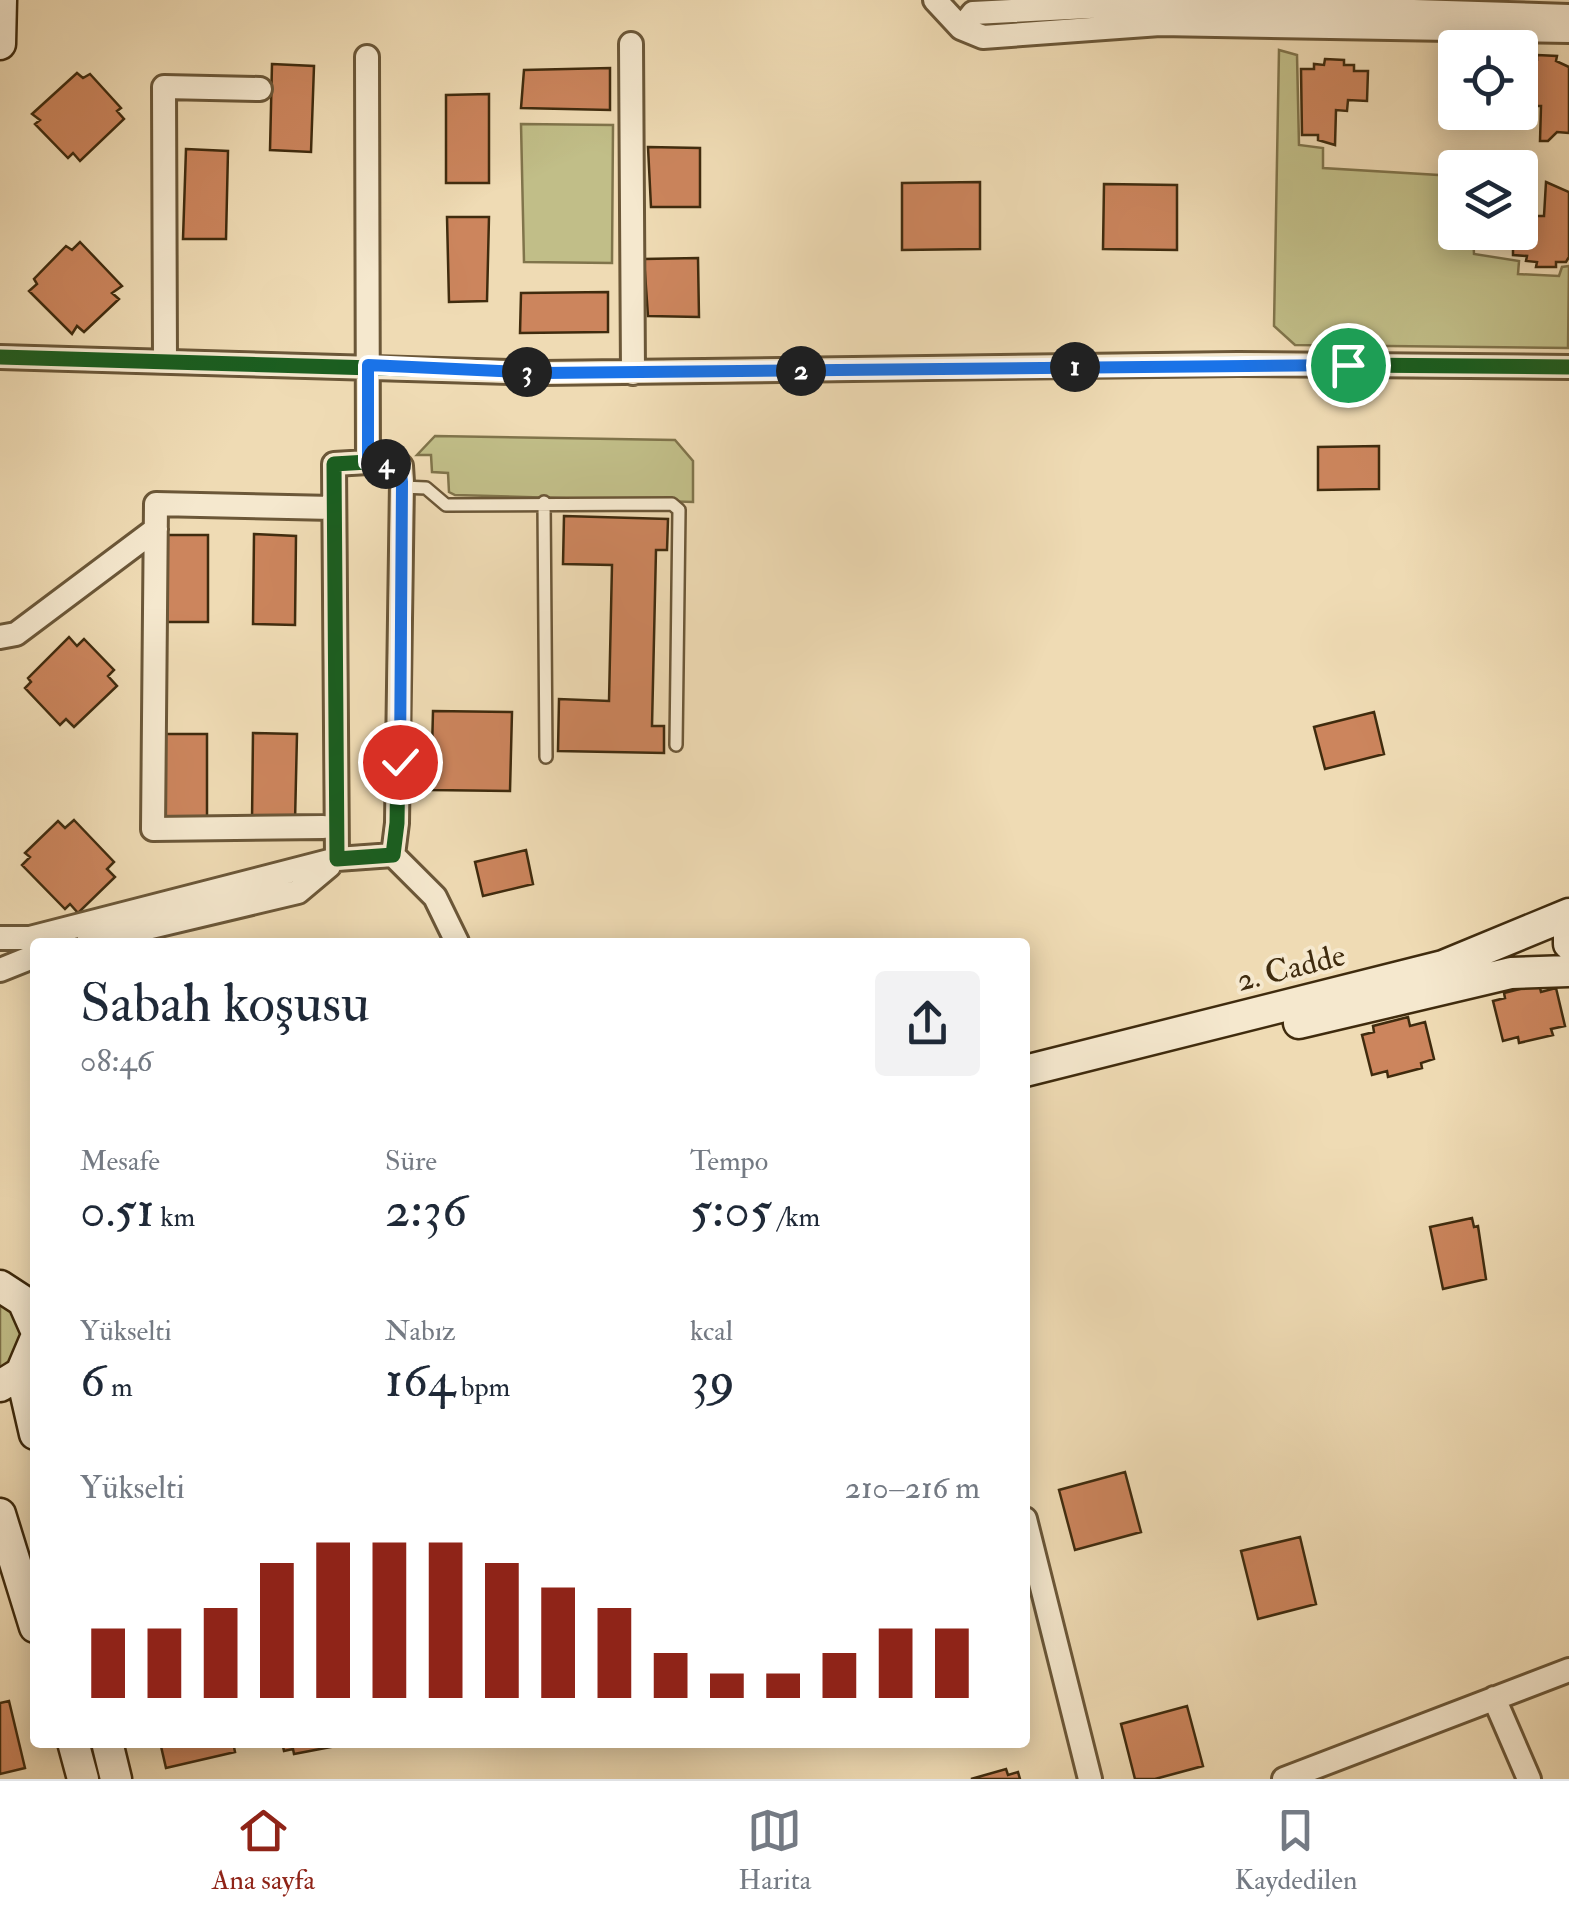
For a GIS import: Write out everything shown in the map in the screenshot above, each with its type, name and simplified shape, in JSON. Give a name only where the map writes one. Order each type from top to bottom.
[{"type":"main road","points":[[0,44],[1,0]]},
{"type":"main road","points":[[1569,916],[1569,944]]},
{"type":"main road","name":"2. Cadde","points":[[1030,1070],[1443,966],[1569,916]]},
{"type":"main road","name":"2. Cadde","points":[[1030,1092],[1511,973],[1569,971]]},
{"type":"main road","points":[[15,1288],[30,1316]]},
{"type":"main road","points":[[30,1348],[10,1379],[30,1423]]},
{"type":"main road","points":[[0,1514],[30,1611]]},
{"type":"main road","points":[[75,1748],[83,1779]]},
{"type":"main road","points":[[108,1748],[116,1779]]},
{"type":"street","points":[[936,0],[961,28],[983,37],[1160,24],[1569,31]]},
{"type":"street","points":[[961,28],[973,13],[1166,3],[1464,5],[1569,16]]},
{"type":"street","points":[[631,44],[633,373]]},
{"type":"street","points":[[367,57],[368,462]]},
{"type":"street","points":[[165,361],[164,87],[260,89]]},
{"type":"street","points":[[0,357],[633,373],[1238,364],[1569,367]]},
{"type":"street","points":[[337,859],[334,464],[368,462],[400,466],[402,487],[400,762],[393,855],[434,897],[455,938]]},
{"type":"street","points":[[324,826],[153,829],[156,504],[334,508]]},
{"type":"street","points":[[0,637],[16,634],[156,529]]},
{"type":"street","points":[[0,938],[30,938],[337,859],[393,855]]},
{"type":"street","points":[[105,938],[298,892],[337,859]]},
{"type":"street","points":[[0,970],[30,958]]},
{"type":"street","points":[[1030,1539],[1090,1779]]},
{"type":"street","points":[[1284,1779],[1569,1670]]},
{"type":"street","points":[[1494,1698],[1529,1779]]},
{"type":"lane","points":[[402,487],[426,488],[446,504],[672,504],[678,510],[676,745]]},
{"type":"lane","points":[[544,502],[546,757]]},
{"type":"shaded area","points":[[1279,50],[1297,55],[1299,145],[1323,148],[1323,168],[1438,175],[1438,250],[1474,250],[1474,254],[1519,261],[1518,274],[1559,276],[1562,267],[1569,266],[1568,348],[1295,345],[1274,326]]},
{"type":"shaded area","points":[[521,124],[613,125],[612,263],[524,262]]},
{"type":"shaded area","points":[[435,436],[675,440],[693,461],[693,502],[455,495],[449,492],[448,473],[432,472],[431,455],[417,455]]},
{"type":"shaded area","points":[[0,1298],[25,1331],[20,1356],[0,1373]]},
{"type":"building","points":[[1538,55],[1557,56],[1556,61],[1569,67],[1569,133],[1557,132],[1548,141],[1540,141]]},
{"type":"building","points":[[1325,59],[1344,60],[1344,65],[1354,65],[1354,71],[1368,71],[1367,101],[1348,100],[1347,111],[1336,110],[1335,145],[1318,140],[1318,135],[1302,135],[1301,69],[1324,65]]},
{"type":"building","points":[[272,64],[314,66],[311,152],[270,150]]},
{"type":"building","points":[[610,68],[610,110],[521,108],[524,70]]},
{"type":"building","points":[[77,73],[83,78],[90,74],[121,108],[117,111],[124,119],[80,161],[73,153],[68,158],[35,124],[40,120],[32,114]]},
{"type":"building","points":[[489,94],[489,183],[446,183],[446,95]]},
{"type":"building","points":[[648,147],[700,148],[700,207],[651,207]]},
{"type":"building","points":[[186,149],[228,151],[226,239],[183,239]]},
{"type":"building","points":[[980,182],[980,249],[902,250],[902,183]]},
{"type":"building","points":[[1546,182],[1569,192],[1569,257],[1566,262],[1556,262],[1556,267],[1536,267],[1537,262],[1526,261],[1527,256],[1513,255],[1513,250],[1538,250],[1538,216],[1544,216]]},
{"type":"building","points":[[1104,184],[1177,185],[1177,250],[1103,249]]},
{"type":"building","points":[[447,217],[489,217],[487,301],[449,302]]},
{"type":"building","points":[[80,242],[122,286],[112,293],[119,299],[84,332],[77,326],[72,334],[29,291],[37,284],[34,279],[66,246],[72,250]]},
{"type":"building","points":[[698,258],[699,317],[648,316],[644,259]]},
{"type":"building","points":[[608,292],[608,332],[520,333],[521,293]]},
{"type":"building","points":[[1379,446],[1379,489],[1318,490],[1318,447]]},
{"type":"building","points":[[564,516],[668,519],[667,550],[656,550],[652,726],[664,726],[664,753],[558,751],[559,699],[609,701],[612,565],[563,564]]},
{"type":"building","points":[[254,534],[296,536],[295,625],[253,624]]},
{"type":"building","points":[[166,535],[208,535],[208,622],[167,622]]},
{"type":"building","points":[[69,637],[77,646],[84,639],[114,670],[108,676],[117,686],[74,727],[66,719],[60,725],[25,688],[31,682],[28,678]]},
{"type":"building","points":[[433,711],[512,712],[510,791],[431,790]]},
{"type":"building","points":[[1374,712],[1384,754],[1325,769],[1314,727]]},
{"type":"building","points":[[253,733],[297,734],[295,822],[252,821]]},
{"type":"building","points":[[164,734],[207,734],[207,821],[164,821]]},
{"type":"building","points":[[74,820],[114,862],[107,869],[115,877],[78,913],[70,904],[65,909],[22,865],[30,857],[25,853],[58,821],[65,828]]},
{"type":"building","points":[[526,850],[533,884],[483,896],[475,862]]},
{"type":"building","points":[[1539,984],[1541,992],[1556,988],[1565,1026],[1551,1029],[1553,1035],[1519,1043],[1518,1037],[1503,1041],[1493,1001],[1505,998],[1504,993]]},
{"type":"building","points":[[1408,1017],[1410,1026],[1425,1022],[1434,1059],[1421,1063],[1422,1068],[1388,1077],[1387,1071],[1372,1075],[1362,1035],[1374,1032],[1373,1026]]},
{"type":"building","points":[[1472,1218],[1474,1227],[1478,1226],[1486,1279],[1443,1289],[1430,1227]]},
{"type":"building","points":[[1125,1472],[1141,1532],[1075,1550],[1059,1490]]},
{"type":"building","points":[[1300,1537],[1316,1604],[1258,1619],[1241,1551]]},
{"type":"building","points":[[9,1701],[25,1768],[0,1774],[0,1703]]},
{"type":"building","points":[[1187,1706],[1203,1766],[1155,1779],[1135,1779],[1121,1724]]},
{"type":"building","points":[[161,1748],[234,1748],[235,1752],[166,1768]]},
{"type":"building","points":[[283,1748],[326,1748],[294,1754],[293,1749]]},
{"type":"building","points":[[1006,1769],[1008,1775],[1018,1772],[1020,1779],[971,1779]]},
{"type":"cycle path","points":[[0,357],[542,373],[1238,364],[1569,367]]},
{"type":"cycle path","points":[[368,462],[401,466],[397,823],[393,855],[337,859],[334,464],[368,462]]},
{"type":"route","points":[[400,762],[402,482],[400,466],[368,462],[368,365],[542,373],[1348,365]]}]
